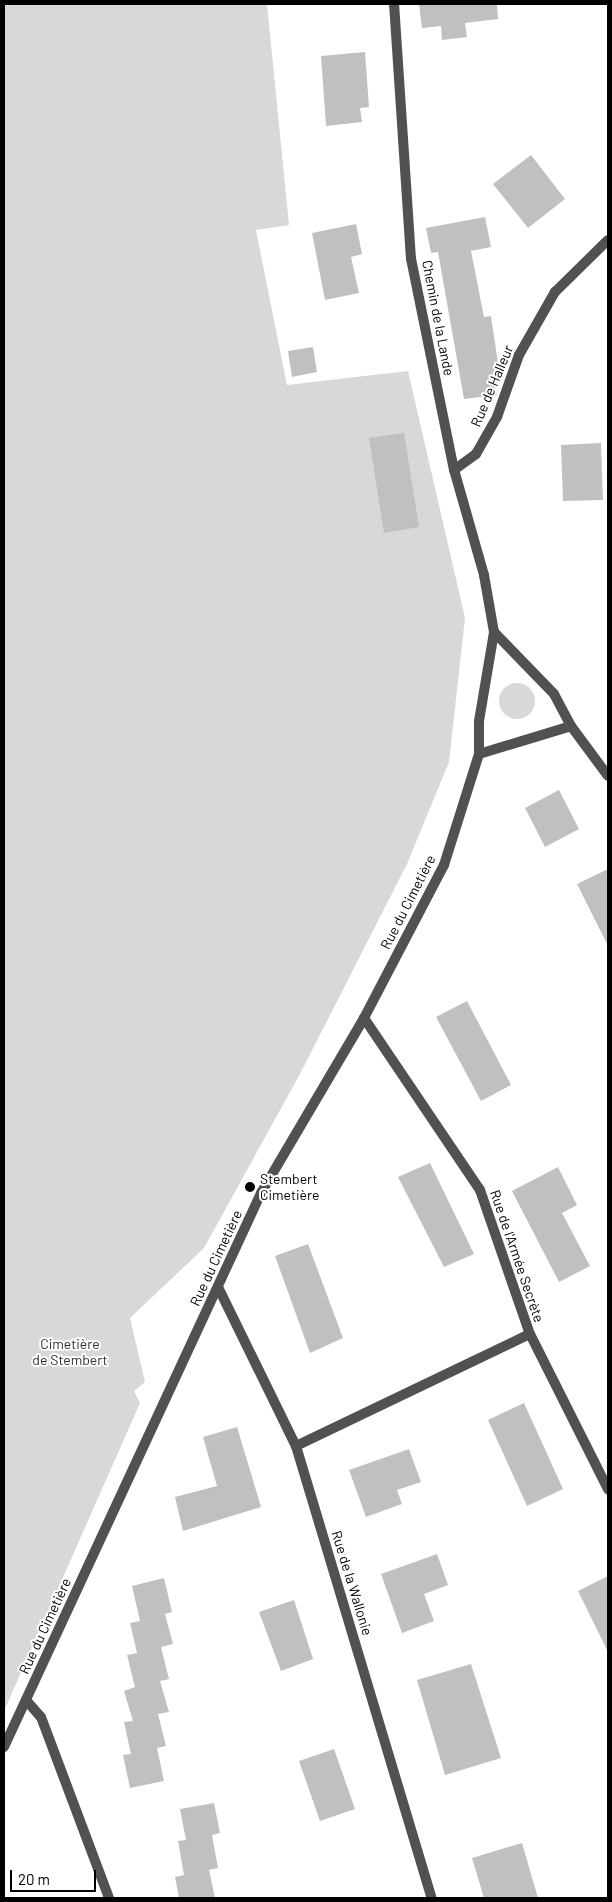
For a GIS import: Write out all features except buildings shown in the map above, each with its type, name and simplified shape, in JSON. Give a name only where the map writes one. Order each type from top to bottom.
[{"type":"street","name":"Chemin de la Lande","points":[[394,4],[411,259],[454,470],[484,575],[494,632]]},
{"type":"street","name":"Rue de Halleur","points":[[454,470],[476,454],[497,417],[519,355],[555,292],[608,240]]},
{"type":"street","points":[[494,632],[554,694],[571,726],[608,776]]},
{"type":"street","name":"Rue du Cimetière","points":[[4,1747],[261,1193],[364,1018],[444,865],[479,754],[479,721],[494,632]]},
{"type":"street","points":[[479,754],[571,726]]},
{"type":"street","name":"Rue de l'Armée Secrète","points":[[364,1018],[480,1190],[530,1334],[608,1489]]},
{"type":"street","name":"Rue de la Wallonie","points":[[218,1287],[296,1446],[432,1898]]},
{"type":"street","points":[[296,1446],[530,1334]]},
{"type":"street","points":[[26,1700],[41,1718],[109,1898]]},
{"type":"green space","name":"Cimetière de Stembert","points":[[4,4],[267,4],[289,225],[256,230],[287,385],[408,371],[465,618],[449,762],[407,864],[301,1072],[204,1248],[130,1318],[145,1382],[134,1391],[140,1403],[4,1711]]},
{"type":"green space","points":[[517,683],[524,684],[530,688],[534,694],[534,708],[530,714],[524,718],[517,719],[510,718],[504,714],[500,708],[499,701],[500,694],[504,688],[510,684]]},
{"type":"place","name":"Stembert Cimetière","points":[[250,1187]]}]
